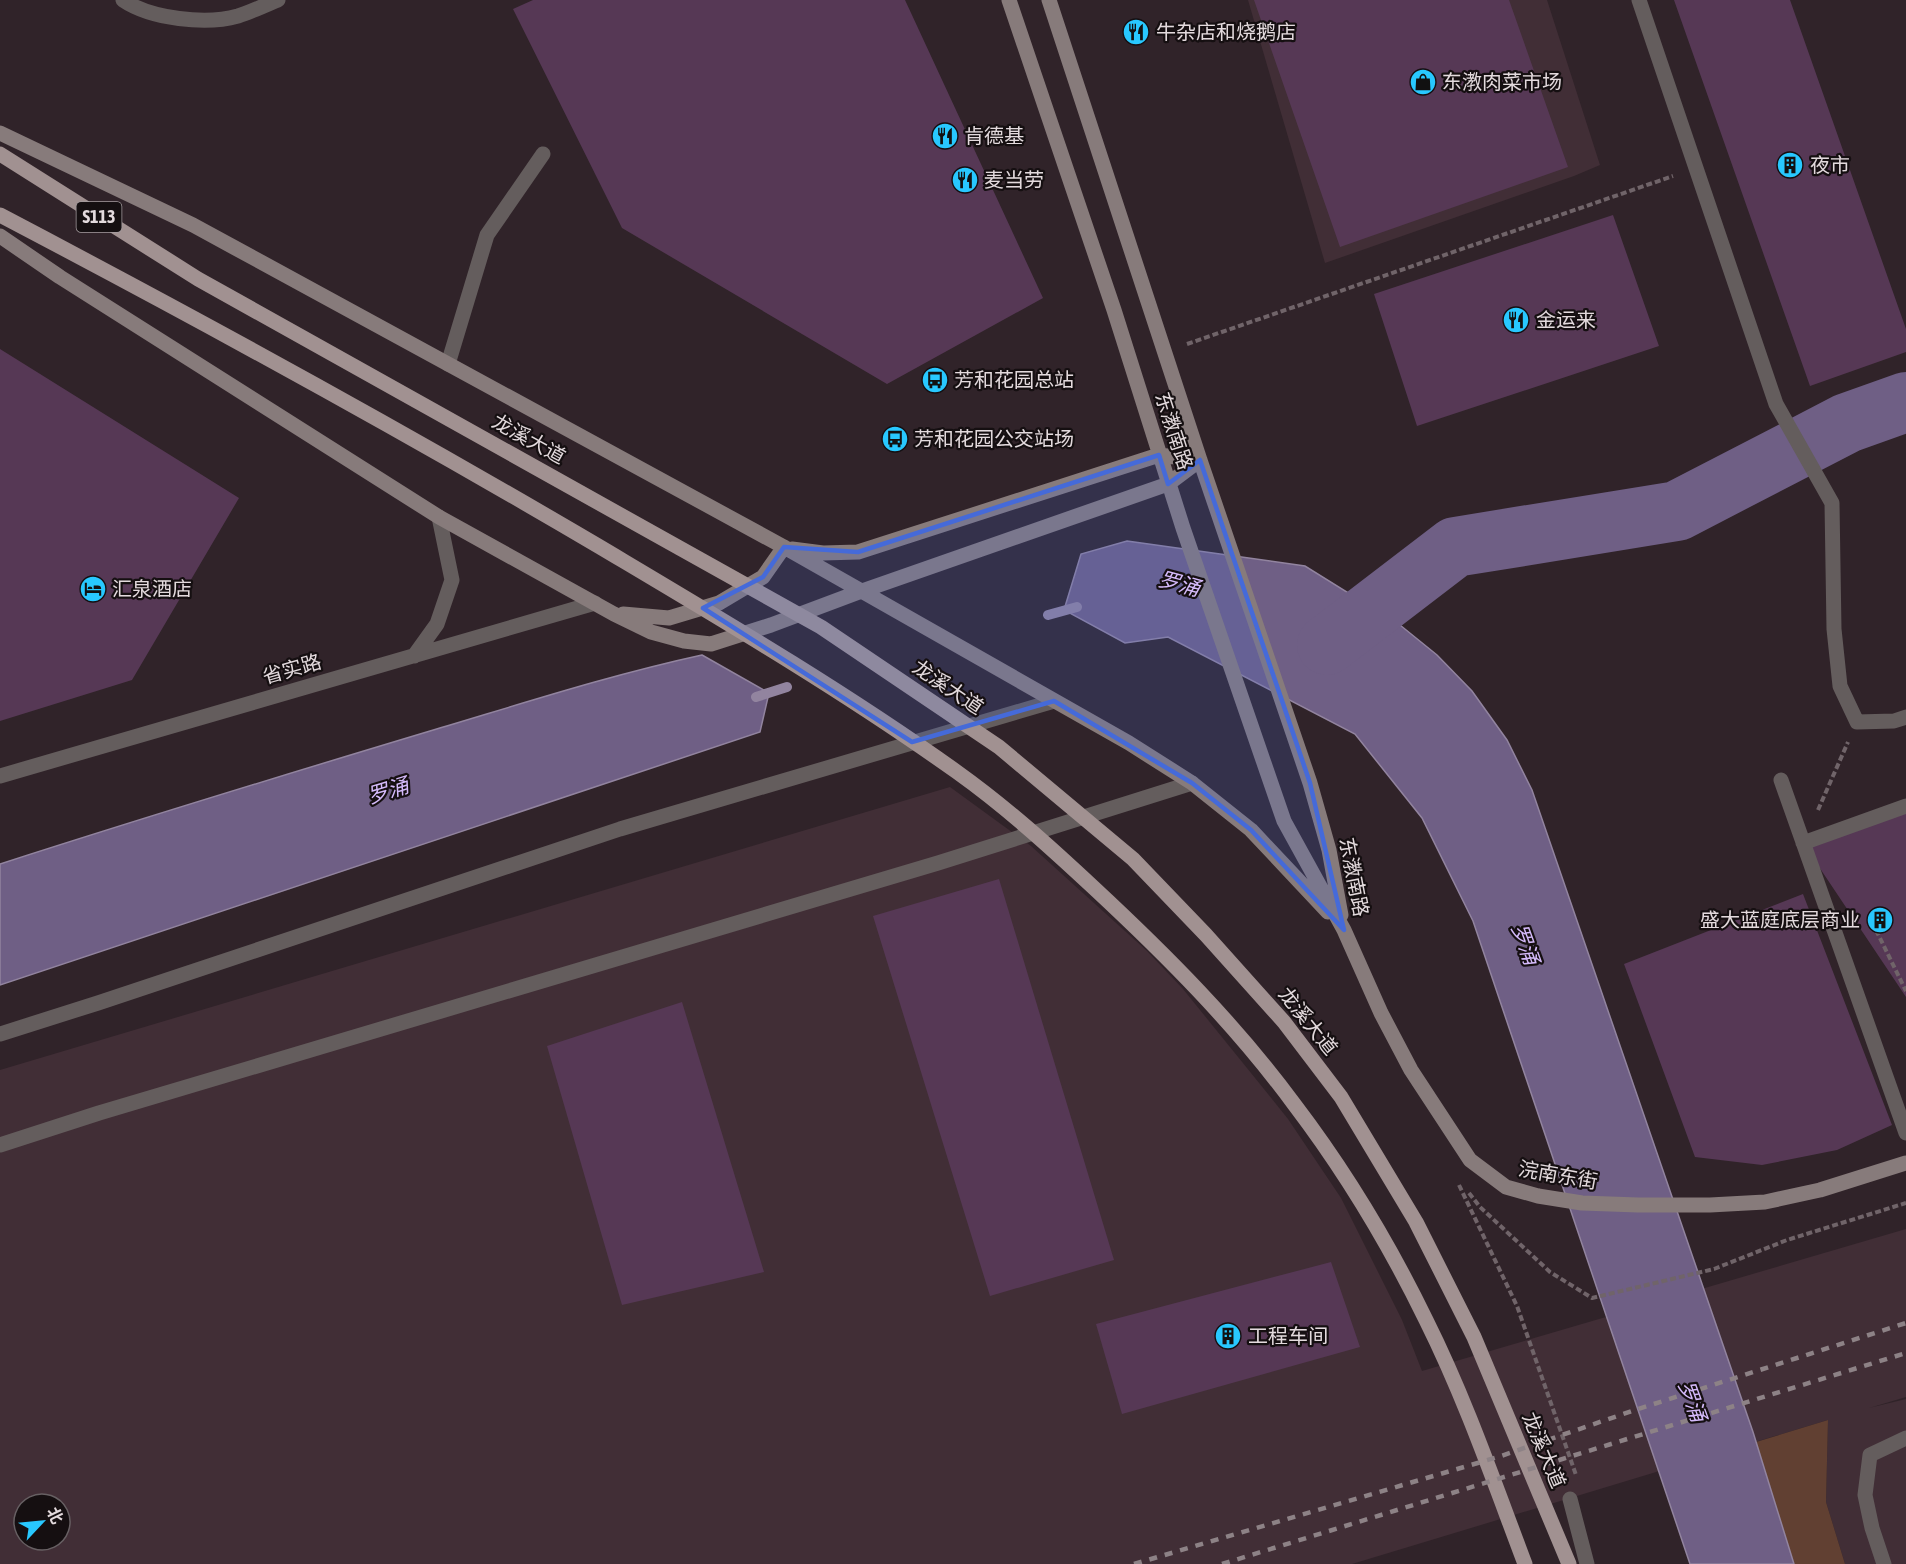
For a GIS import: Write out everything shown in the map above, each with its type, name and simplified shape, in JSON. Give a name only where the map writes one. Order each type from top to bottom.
[{"type":"main road","name":"龙溪大道","points":[[0,154],[198,279],[821,627],[999,747],[1133,859],[1206,935],[1284,1022],[1341,1097],[1416,1222],[1474,1337],[1569,1564]]},
{"type":"main road","name":"S113","points":[[0,215],[184,311],[510,494],[770,648],[958,773],[1031,829],[1149,939],[1227,1019],[1296,1105],[1366,1209],[1426,1320],[1469,1417],[1525,1564]]},
{"type":"street","points":[[123,0],[134,8],[190,21],[237,16],[278,0]]},
{"type":"street","name":"东漖南路","points":[[1009,0],[1114,310],[1168,484],[1284,821],[1344,930]]},
{"type":"street","name":"东漖南路","points":[[1049,0],[1200,460],[1310,783],[1329,850],[1344,930]]},
{"type":"street","points":[[1639,0],[1776,404],[1832,503],[1834,629],[1840,686],[1857,722],[1906,717]]},
{"type":"street","points":[[0,133],[193,225],[784,547],[859,592],[1129,743],[1192,783],[1251,830],[1344,930]]},
{"type":"street","points":[[448,364],[487,235],[543,154]]},
{"type":"street","points":[[0,236],[60,277],[439,517],[614,614],[651,632],[684,641],[711,644],[771,625],[1168,484],[1200,460]]},
{"type":"street","points":[[784,547],[823,553],[858,552],[1159,455],[1200,460]]},
{"type":"street","points":[[414,656],[437,624],[452,580],[439,517]]},
{"type":"street","points":[[614,614],[669,618],[719,603],[763,577],[784,547]]},
{"type":"street","name":"省实路","points":[[0,776],[595,603]]},
{"type":"street","points":[[0,1034],[620,829],[1053,700]]},
{"type":"street","points":[[1781,780],[1906,1133]]},
{"type":"street","points":[[0,1145],[938,863],[1192,783]]},
{"type":"street","points":[[1803,843],[1906,806]]},
{"type":"street","name":"浣南东街","points":[[1344,930],[1381,1013],[1411,1070],[1470,1160],[1506,1187],[1539,1196],[1582,1203],[1710,1205],[1765,1202],[1820,1190],[1906,1164]]},
{"type":"street","points":[[1884,1564],[1872,1528],[1865,1495],[1870,1455],[1906,1438]]},
{"type":"street","points":[[1570,1499],[1587,1564]]},
{"type":"path","points":[[1165,352],[1696,168]]},
{"type":"path","points":[[1803,843],[1857,722]]},
{"type":"path","points":[[1876,930],[1906,991]]},
{"type":"path","points":[[1457,1179],[1517,1306],[1580,1486]]},
{"type":"path","points":[[1592,1298],[1714,1269],[1787,1240],[1906,1203]]},
{"type":"highlighted area","points":[[1159,455],[1168,484],[1200,460],[1310,783],[1344,930],[1251,830],[1192,783],[1054,701],[912,742],[703,608],[763,577],[784,547],[858,552]]},
{"type":"shaded area","name":"东漖肉菜市场","points":[[1248,0],[1547,0],[1600,165],[1325,263]]},
{"type":"shaded area","points":[[950,787],[1031,846],[1147,951],[1183,989],[1251,1073],[1288,1119],[1341,1198],[1402,1320],[1422,1371],[1906,1229],[1906,1397],[1869,1408],[1906,1399],[1906,1564],[1845,1564],[1826,1502],[1828,1420],[1352,1564],[0,1564],[0,1070]]},
{"type":"shaded area","points":[[1828,1420],[1826,1502],[1845,1564],[1794,1564],[1756,1442]]},
{"type":"water","points":[[1127,541],[1305,566],[1400,625],[1437,655],[1472,691],[1507,740],[1532,790],[1753,1432],[1794,1564],[1690,1564],[1473,921],[1422,818],[1355,734],[1168,637],[1125,643],[1064,610],[1081,554]]},
{"type":"water","points":[[702,655],[769,693],[760,732],[0,985],[0,864],[532,700]]},
{"type":"building","points":[[533,0],[905,0],[1043,298],[887,384],[622,228],[513,9]]},
{"type":"building","name":"东漖肉菜市场","points":[[1254,0],[1509,0],[1568,167],[1340,247]]},
{"type":"building","name":"夜市","points":[[1674,0],[1790,0],[1906,329],[1906,352],[1810,386]]},
{"type":"building","name":"金运来","points":[[1613,215],[1659,346],[1417,426],[1374,294]]},
{"type":"building","name":"汇泉酒店","points":[[0,349],[239,498],[132,680],[0,721]]},
{"type":"building","name":"盛大蓝庭底层商业","points":[[1906,806],[1906,997],[1803,843]]},
{"type":"building","points":[[999,879],[1114,1260],[990,1296],[873,916]]},
{"type":"building","points":[[1803,894],[1892,1125],[1837,1150],[1762,1165],[1695,1157],[1624,964]]},
{"type":"building","points":[[682,1002],[764,1272],[622,1305],[547,1046]]},
{"type":"building","name":"工程车间","points":[[1331,1262],[1360,1347],[1122,1414],[1096,1324]]},
{"type":"waterway","points":[[1327,645],[1455,547],[1677,511],[1847,423],[1906,402]]},
{"type":"waterway","name":"罗涌","points":[[1048,615],[1077,607]]},
{"type":"waterway","name":"罗涌","points":[[756,697],[787,687]]},
{"type":"railway","points":[[1134,1564],[1498,1457],[1632,1411],[1906,1323]]},
{"type":"railway","points":[[1222,1564],[1906,1353]]},
{"type":"place","name":"牛杂店和烧鹅店","points":[[1136,32]]},
{"type":"place","name":"东漖肉菜市场","points":[[1423,82]]},
{"type":"place","name":"肯德基","points":[[945,136]]},
{"type":"place","name":"夜市","points":[[1790,165]]},
{"type":"place","name":"麦当劳","points":[[965,180]]},
{"type":"place","name":"金运来","points":[[1516,320]]},
{"type":"place","name":"芳和花园总站","points":[[935,380]]},
{"type":"place","name":"芳和花园公交站场","points":[[895,439]]},
{"type":"place","name":"汇泉酒店","points":[[93,589]]},
{"type":"place","name":"盛大蓝庭底层商业","points":[[1880,920]]},
{"type":"place","name":"工程车间","points":[[1228,1336]]}]
